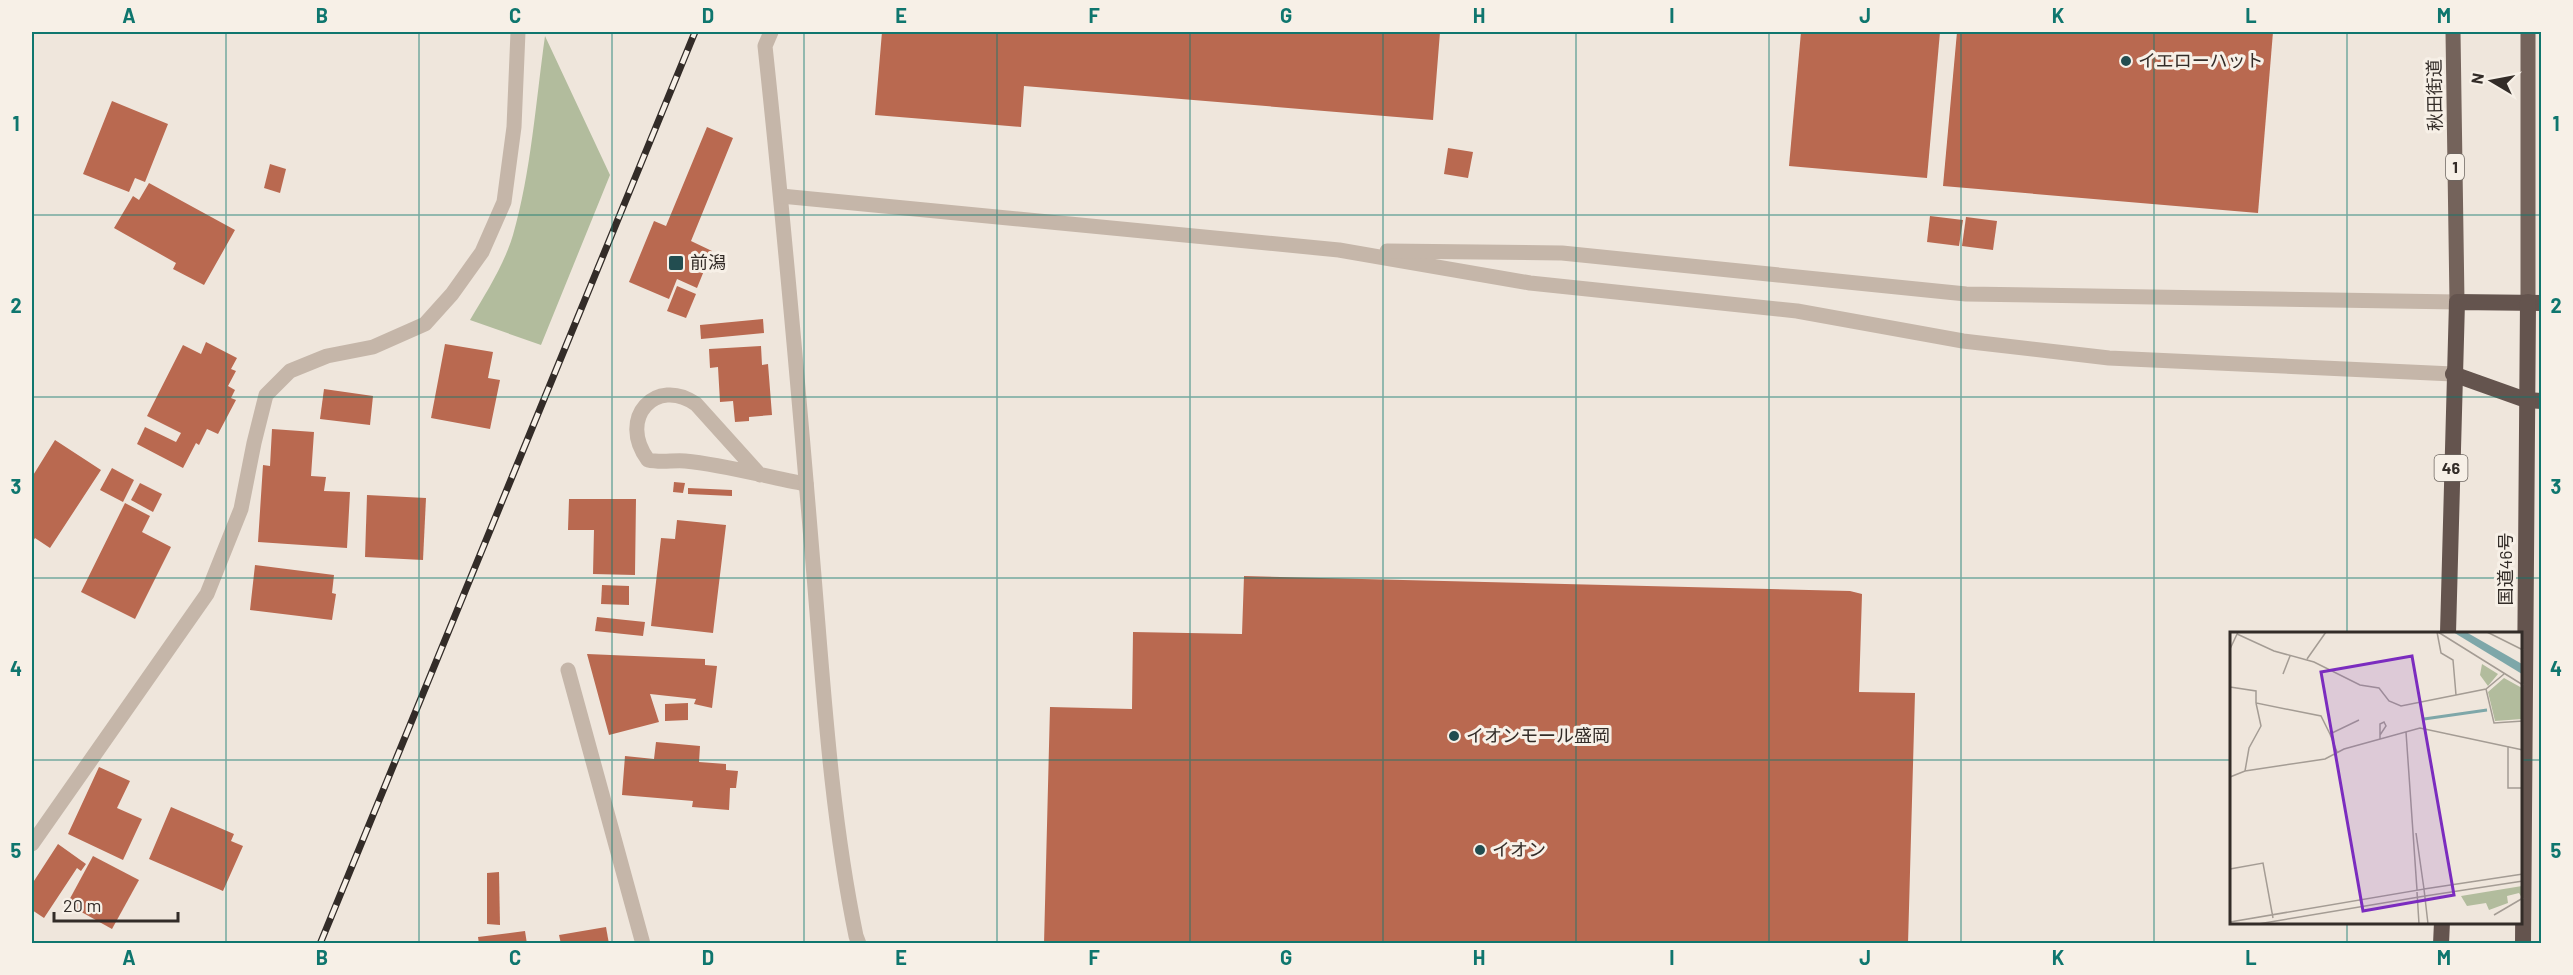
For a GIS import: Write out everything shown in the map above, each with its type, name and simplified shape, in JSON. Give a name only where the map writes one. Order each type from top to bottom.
[{"type":"highway","points":[[2457,302],[2535,302]]},
{"type":"highway","name":"46","points":[[2448,632],[2453,374],[2457,302]]},
{"type":"highway","name":"国道46号","points":[[2523,944],[2535,302]]},
{"type":"highway","points":[[2453,374],[2534,400]]},
{"type":"highway","points":[[2441,944],[2442,924]]},
{"type":"main road","name":"秋田街道","points":[[2453,32],[2457,302]]},
{"type":"main road","points":[[2528,32],[2535,302]]},
{"type":"street","points":[[32,844],[207,594],[241,509],[254,443],[267,395],[290,371],[327,356],[373,346],[425,324],[452,294],[482,252],[504,202],[514,127],[518,32]]},
{"type":"street","points":[[771,32],[765,46],[781,195],[824,691],[843,868],[859,944]]},
{"type":"street","points":[[781,195],[1339,250],[1530,283],[1797,311],[1963,341],[2109,358],[2453,374]]},
{"type":"street","points":[[1339,250],[1562,253],[1966,294],[2457,302]]},
{"type":"street","points":[[760,475],[696,404],[685,396],[667,394],[651,401],[638,414],[635,429],[639,449],[648,460],[664,463],[684,461],[806,484]]},
{"type":"street","points":[[568,670],[643,944]]},
{"type":"green space","points":[[545,36],[610,175],[541,345],[470,320],[500,268],[513,235],[529,162]]},
{"type":"building","points":[[882,32],[1440,32],[1433,120],[1024,86],[1021,127],[875,115]]},
{"type":"building","points":[[1801,32],[1940,32],[1927,178],[1789,166]]},
{"type":"building","points":[[1957,32],[2273,32],[2258,213],[1943,186]]},
{"type":"building","points":[[112,101],[168,124],[145,182],[135,178],[129,192],[83,174]]},
{"type":"building","points":[[707,127],[733,138],[691,241],[712,251],[697,288],[677,279],[669,299],[629,282],[654,221],[666,226]]},
{"type":"building","points":[[1448,148],[1473,152],[1468,178],[1444,174]]},
{"type":"building","points":[[270,164],[286,169],[280,193],[264,188]]},
{"type":"building","points":[[149,183],[235,230],[204,285],[173,269],[176,263],[114,228],[133,196],[139,200]]},
{"type":"building","points":[[1930,216],[1963,220],[1959,246],[1927,242]]},
{"type":"building","points":[[1966,217],[1997,221],[1993,250],[1962,246]]},
{"type":"building","points":[[677,286],[696,294],[686,318],[667,311]]},
{"type":"building","points":[[763,319],[764,333],[701,339],[700,325]]},
{"type":"building","points":[[206,342],[237,358],[231,369],[236,371],[228,386],[235,390],[231,398],[236,400],[218,434],[207,429],[199,445],[196,443],[183,468],[137,444],[145,427],[176,442],[181,433],[147,416],[183,345],[201,354]]},
{"type":"building","points":[[445,344],[493,352],[488,378],[500,380],[490,429],[431,418]]},
{"type":"building","points":[[761,346],[762,365],[768,364],[772,415],[749,417],[749,421],[735,422],[733,401],[720,402],[718,367],[710,368],[709,349]]},
{"type":"building","points":[[324,389],[373,396],[370,425],[320,419]]},
{"type":"building","points":[[272,429],[314,432],[311,476],[326,477],[324,491],[350,492],[347,548],[258,542],[263,465],[270,466]]},
{"type":"building","points":[[55,440],[101,470],[50,548],[35,538],[32,543],[32,477]]},
{"type":"building","points":[[112,468],[134,480],[123,502],[100,490]]},
{"type":"building","points":[[674,482],[685,483],[683,493],[673,492]]},
{"type":"building","points":[[140,483],[162,494],[153,512],[131,500]]},
{"type":"building","points":[[688,488],[732,490],[732,496],[688,494]]},
{"type":"building","points":[[367,495],[426,498],[423,560],[365,557]]},
{"type":"building","points":[[569,499],[636,499],[635,575],[593,574],[594,530],[568,530]]},
{"type":"building","points":[[125,503],[150,516],[142,532],[171,547],[135,619],[81,592]]},
{"type":"building","points":[[677,520],[726,525],[713,633],[651,626],[661,538],[675,539]]},
{"type":"building","points":[[255,565],[334,575],[332,593],[336,594],[332,620],[250,610]]},
{"type":"building","name":"イオンモール盛岡","points":[[1244,576],[1850,591],[1862,594],[1859,692],[1915,693],[1908,944],[1044,944],[1050,707],[1132,709],[1133,632],[1242,634]]},
{"type":"building","points":[[602,585],[629,586],[629,605],[601,604]]},
{"type":"building","points":[[597,617],[645,622],[643,636],[595,631]]},
{"type":"building","points":[[587,654],[705,659],[705,665],[717,666],[712,708],[694,704],[696,699],[650,694],[659,722],[609,735]]},
{"type":"building","points":[[688,703],[688,720],[665,721],[665,704]]},
{"type":"building","points":[[656,742],[700,746],[699,762],[726,764],[726,770],[738,771],[736,788],[730,788],[729,810],[692,807],[693,801],[622,795],[625,756],[654,759]]},
{"type":"building","points":[[99,767],[130,781],[117,808],[142,819],[123,860],[68,834]]},
{"type":"building","points":[[171,807],[234,834],[231,841],[243,846],[223,891],[149,859]]},
{"type":"building","points":[[58,844],[86,864],[81,871],[77,868],[44,918],[32,910],[32,884]]},
{"type":"building","points":[[93,856],[139,880],[112,929],[67,904]]},
{"type":"building","points":[[499,872],[500,925],[487,924],[487,873]]},
{"type":"building","points":[[606,927],[609,944],[561,944],[559,935]]},
{"type":"building","points":[[525,931],[527,944],[479,944],[478,937]]},
{"type":"railway","points":[[320,944],[695,32]]},
{"type":"place","name":"イエローハット","points":[[2126,61]]},
{"type":"place","name":"前潟","points":[[676,263]]},
{"type":"place","name":"イオンモール盛岡","points":[[1454,736]]},
{"type":"place","name":"イオン","points":[[1480,850]]}]
